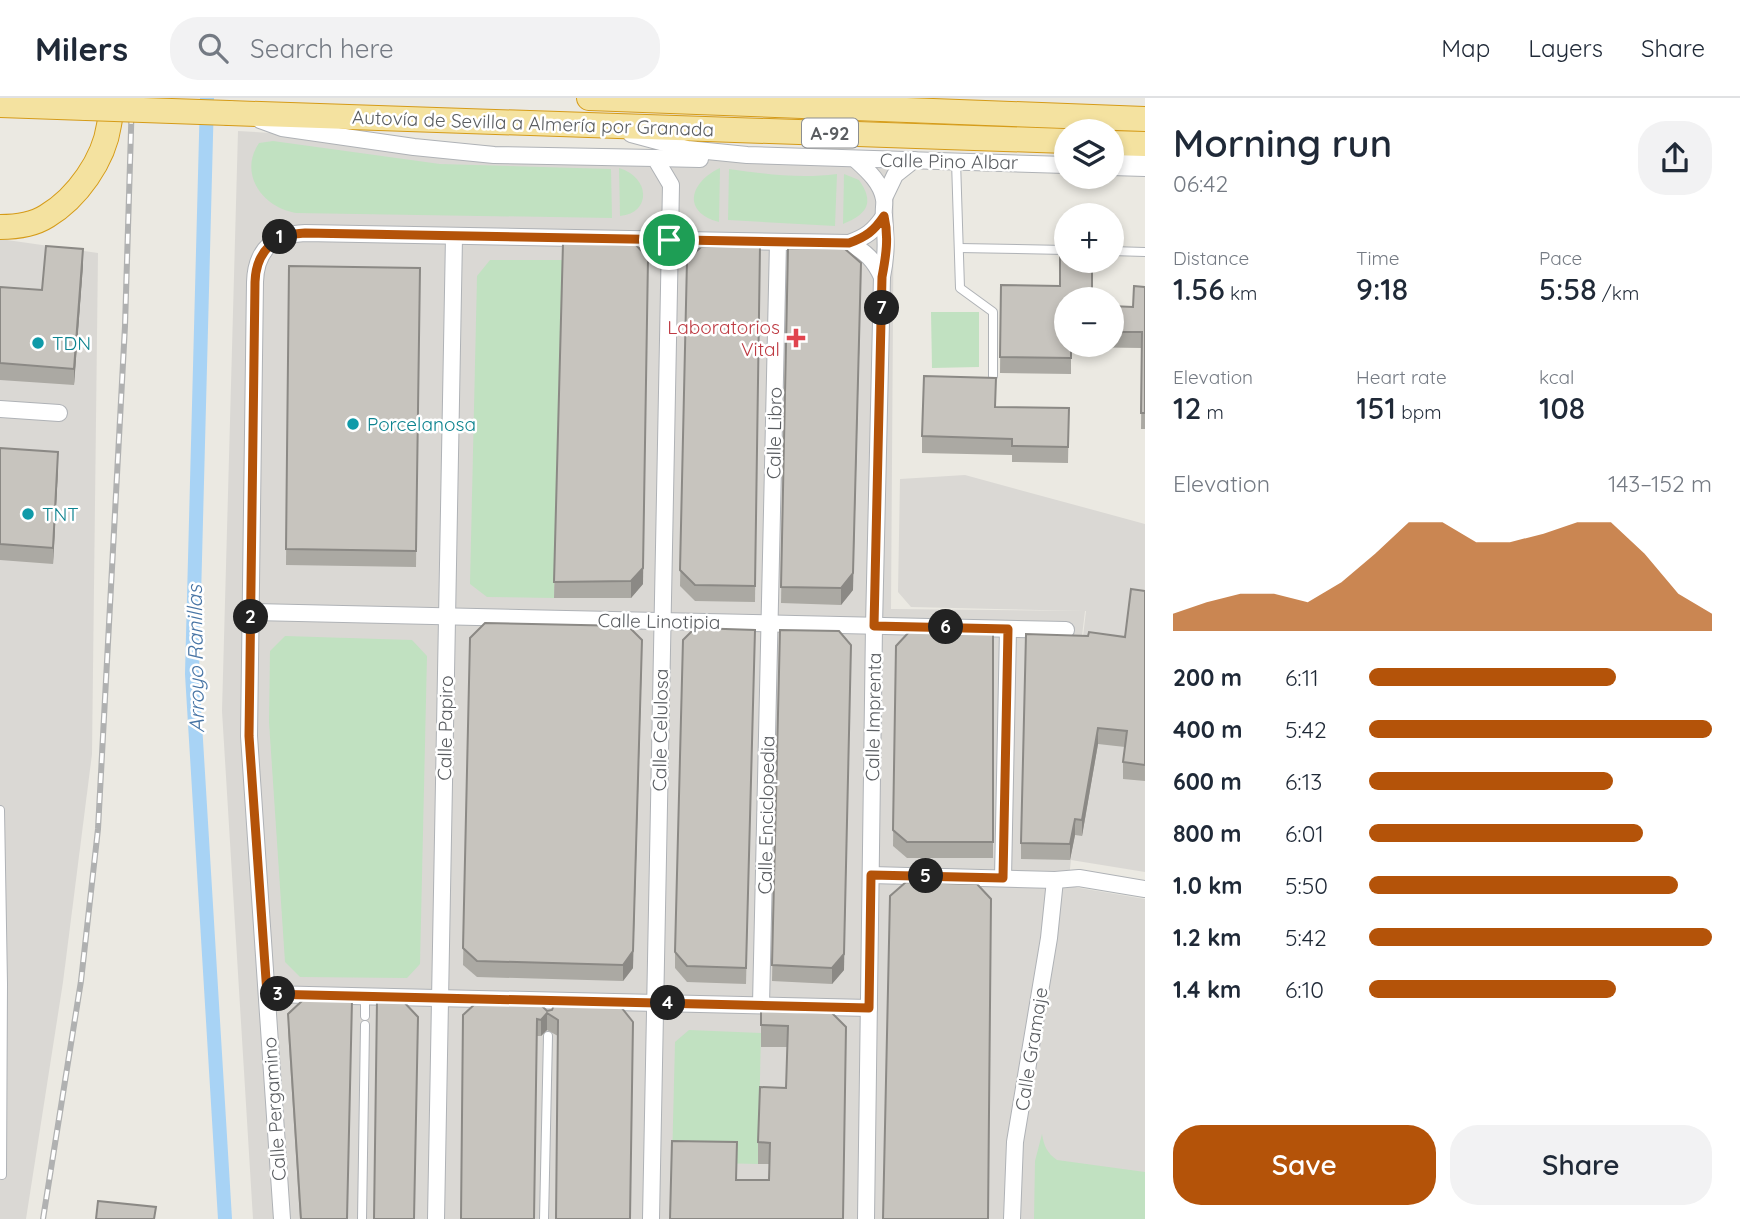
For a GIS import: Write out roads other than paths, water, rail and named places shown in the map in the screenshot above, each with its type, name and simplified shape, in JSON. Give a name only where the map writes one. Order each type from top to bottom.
[{"type":"highway","points":[[0,227],[19,226],[47,216],[74,193],[100,154],[109,127],[111,98]]},
{"type":"highway","name":"Autovía de Sevilla a Almería por Granada","points":[[589,98],[1145,118]]},
{"type":"highway","name":"Autovía de Sevilla a Almería por Granada","points":[[0,105],[1054,141]]},
{"type":"highway","points":[[0,112],[44,107]]},
{"type":"highway","points":[[1124,143],[1145,144]]},
{"type":"highway","points":[[0,213],[37,207],[74,193]]},
{"type":"highway","points":[[0,220],[40,213],[74,193]]},
{"type":"street","points":[[235,113],[282,128],[414,147],[494,155],[710,159],[747,155]]},
{"type":"street","points":[[594,125],[687,149],[747,155]]},
{"type":"street","points":[[1124,156],[1145,154]]},
{"type":"street","name":"Calle Pino Albar","points":[[747,155],[1054,164]]},
{"type":"street","name":"Calle Celulosa","points":[[651,1219],[671,185],[655,158]]},
{"type":"street","points":[[855,159],[872,175],[884,198]]},
{"type":"street","points":[[884,198],[895,175],[914,160]]},
{"type":"street","points":[[1124,167],[1145,168]]},
{"type":"street","name":"Calle Imprenta","points":[[866,1219],[874,626],[882,277],[887,254],[884,198]]},
{"type":"street","points":[[454,237],[849,243],[866,237],[884,216]]},
{"type":"street","name":"Calle Pergamino","points":[[282,1219],[249,736],[256,272],[267,247],[279,237],[294,233],[454,237]]},
{"type":"street","name":"Calle Papiro","points":[[436,1219],[454,237]]},
{"type":"street","name":"Calle Libro","points":[[770,624],[778,242]]},
{"type":"street","points":[[849,243],[863,250],[874,261],[882,277]]},
{"type":"street","points":[[0,409],[59,413]]},
{"type":"street","name":"Calle Linotipia","points":[[251,612],[1066,630]]},
{"type":"street","name":"Calle Enciclopedia","points":[[761,1005],[770,624]]},
{"type":"street","points":[[1003,878],[1008,629]]},
{"type":"street","points":[[871,875],[1055,880],[1079,878],[1145,889]]},
{"type":"street","name":"Calle Gramaje","points":[[1012,1219],[1015,1142],[1049,938],[1055,880]]},
{"type":"street","points":[[267,994],[440,998],[542,1006],[655,1003],[869,1008]]},
{"type":"lane","points":[[956,161],[960,288],[993,312],[993,376]]},
{"type":"lane","points":[[958,248],[1054,250]]},
{"type":"lane","points":[[1124,251],[1145,252]]},
{"type":"lane","points":[[0,810],[2,1175]]},
{"type":"lane","points":[[362,1219],[365,996]]},
{"type":"lane","points":[[544,1219],[548,1036]]},
{"type":"waterway","name":"Arroyo Ranillas","points":[[207,98],[192,674],[225,1219]]},
{"type":"railway","points":[[43,1219],[81,981],[98,829],[125,326],[132,98]]},
{"type":"place","name":"Laboratorios Vital","points":[[796,338]]},
{"type":"place","name":"TDN","points":[[38,343]]},
{"type":"place","name":"Porcelanosa","points":[[353,424]]},
{"type":"place","name":"TNT","points":[[28,514]]}]
